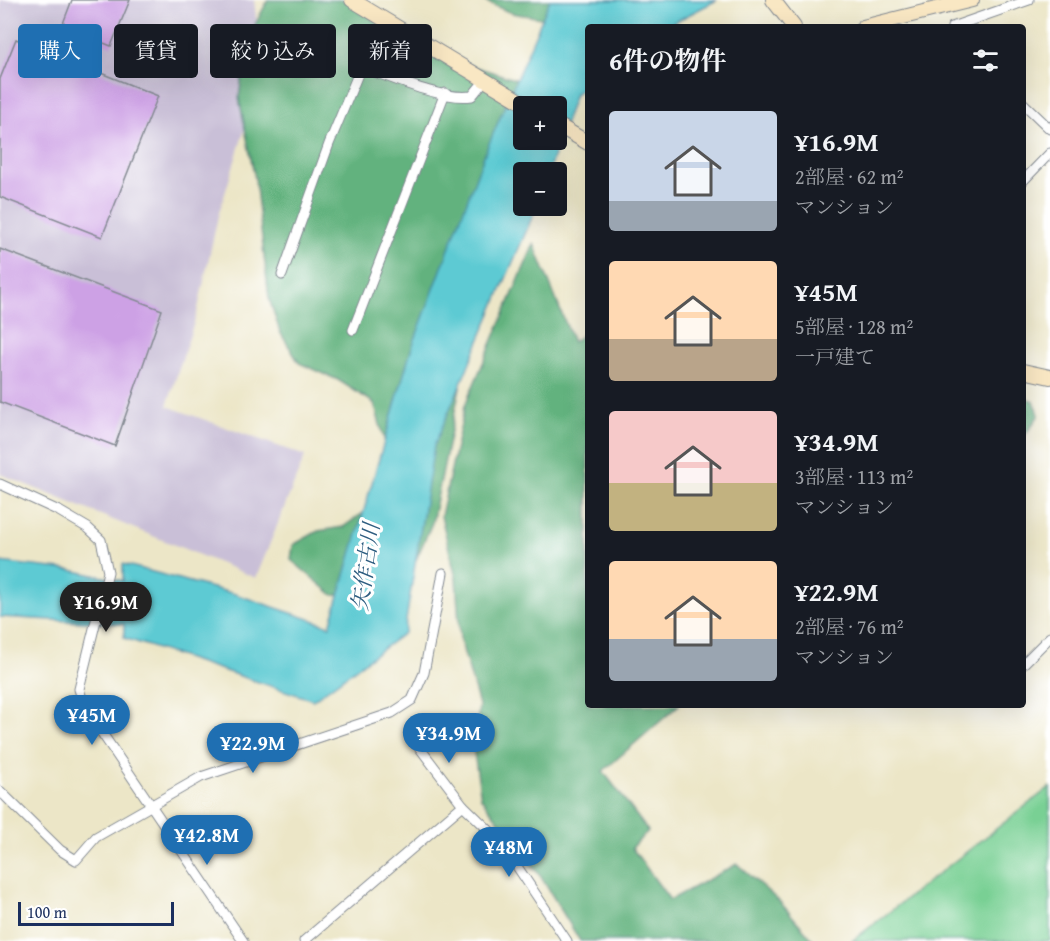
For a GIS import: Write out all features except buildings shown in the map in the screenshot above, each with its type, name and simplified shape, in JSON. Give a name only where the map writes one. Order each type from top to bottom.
[{"type":"main road","points":[[352,0],[513,97]]},
{"type":"main road","points":[[875,24],[972,0]]},
{"type":"main road","points":[[774,1],[792,24]]},
{"type":"main road","points":[[567,131],[585,141]]},
{"type":"main road","points":[[1026,372],[1050,377]]},
{"type":"street","points":[[961,24],[1029,0]]},
{"type":"street","points":[[282,275],[329,144],[361,67],[428,90],[463,97],[472,96],[485,80]]},
{"type":"street","points":[[353,330],[445,93]]},
{"type":"street","points":[[1026,106],[1050,129]]},
{"type":"street","points":[[1026,116],[1034,114]]},
{"type":"street","points":[[1026,178],[1050,153]]},
{"type":"street","points":[[0,484],[59,511],[88,528],[101,540],[108,572],[80,689],[85,708],[149,806],[243,941]]},
{"type":"street","points":[[0,791],[60,850],[76,860],[96,837],[201,777],[392,713],[412,700],[423,673],[443,573]]},
{"type":"street","points":[[1026,661],[1050,637]]},
{"type":"street","points":[[413,739],[463,806],[500,841],[567,941]]},
{"type":"street","points":[[304,941],[463,806]]},
{"type":"shaded area","points":[[0,0],[254,0],[257,24],[210,24],[210,78],[260,78],[218,216],[197,313],[167,406],[305,456],[256,578],[0,474]]},
{"type":"green space","points":[[268,0],[348,0],[379,24],[348,24],[348,78],[432,78],[432,51],[443,57],[534,85],[529,96],[513,96],[513,150],[526,150],[526,162],[513,162],[513,216],[473,324],[432,523],[415,562],[367,597],[333,595],[291,560],[293,545],[318,531],[343,527],[383,499],[388,453],[374,403],[338,380],[299,363],[280,332],[269,298],[255,179],[239,98],[242,78],[336,78],[336,24],[255,24]]},
{"type":"green space","points":[[482,0],[631,0],[553,20],[511,13]]},
{"type":"green space","points":[[534,244],[573,342],[585,332],[585,708],[676,708],[603,771],[648,831],[632,848],[670,900],[737,864],[780,902],[814,941],[580,941],[541,877],[481,798],[474,753],[479,705],[460,639],[456,578],[441,516],[465,405]]},
{"type":"green space","points":[[1026,398],[1034,401],[1039,415],[1026,434]]},
{"type":"green space","points":[[1050,787],[1050,941],[852,941]]},
{"type":"water","name":"矢作古川","points":[[550,0],[717,0],[671,24],[585,24],[585,86],[575,94],[567,117],[567,96],[513,96],[513,150],[556,150],[551,162],[513,162],[513,216],[533,216],[434,446],[404,633],[313,700],[124,638],[124,624],[0,617],[0,562],[70,570],[123,581],[123,564],[235,594],[330,626],[411,350],[485,153]]}]
